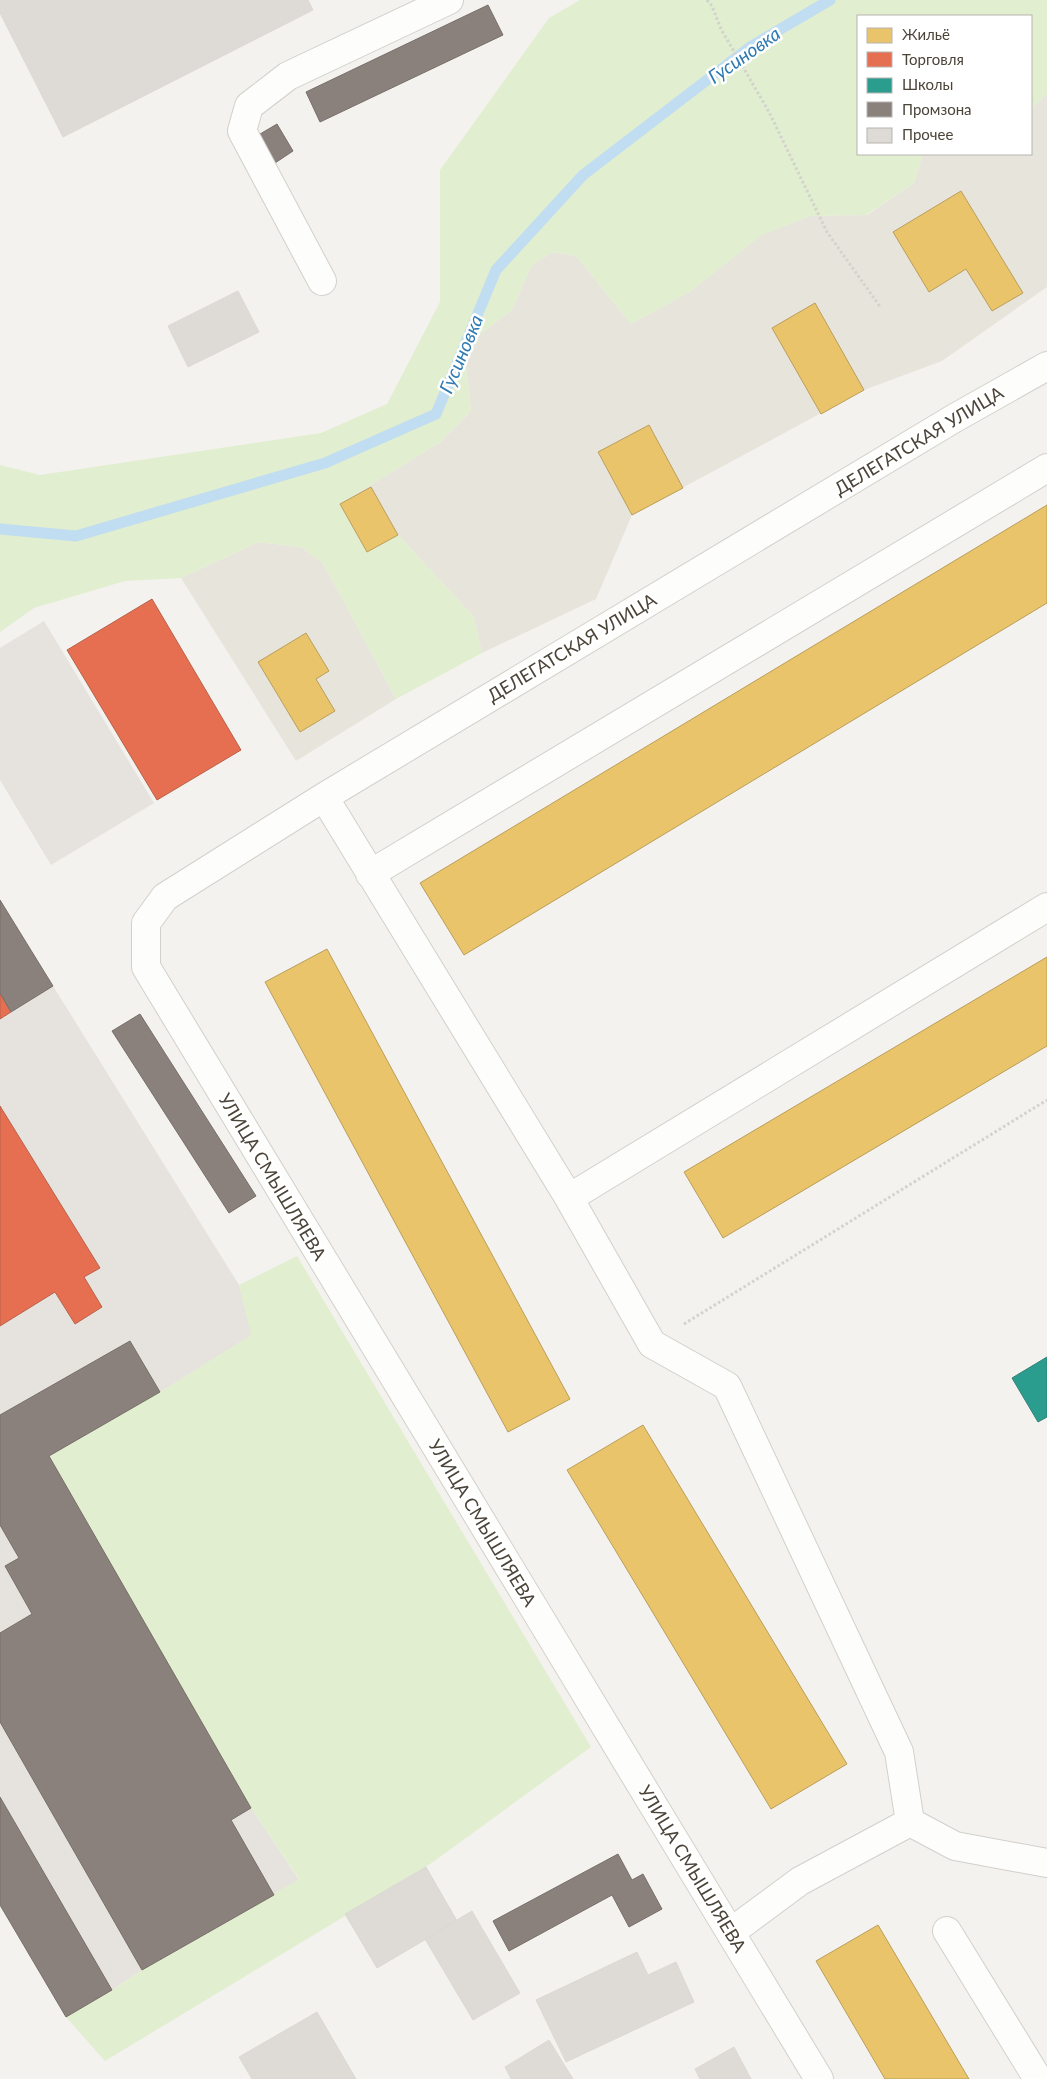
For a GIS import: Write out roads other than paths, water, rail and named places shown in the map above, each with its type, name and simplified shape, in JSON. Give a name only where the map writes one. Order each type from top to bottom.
[{"type":"street","points":[[322,281],[242,131],[249,106],[288,76],[449,0]]},
{"type":"street","name":"ДЕЛЕГАТСКАЯ УЛИЦА","points":[[146,967],[146,923],[164,897],[324,797],[953,420],[1047,366]]},
{"type":"street","points":[[370,874],[1047,468]]},
{"type":"street","points":[[324,797],[569,1198],[652,1344],[727,1386],[899,1752],[910,1822]]},
{"type":"street","points":[[569,1198],[1047,907]]},
{"type":"street","name":"УЛИЦА СМЫШЛЯЕВА","points":[[146,967],[819,2079]]},
{"type":"street","points":[[731,1932],[800,1881],[910,1822]]},
{"type":"street","points":[[910,1822],[955,1846],[1047,1863]]},
{"type":"street","points":[[947,1931],[1038,2079]]},
{"type":"waterway","name":"Гусиновка","points":[[0,529],[76,536],[325,463],[436,414],[496,270],[583,175],[750,47],[830,0]]}]
